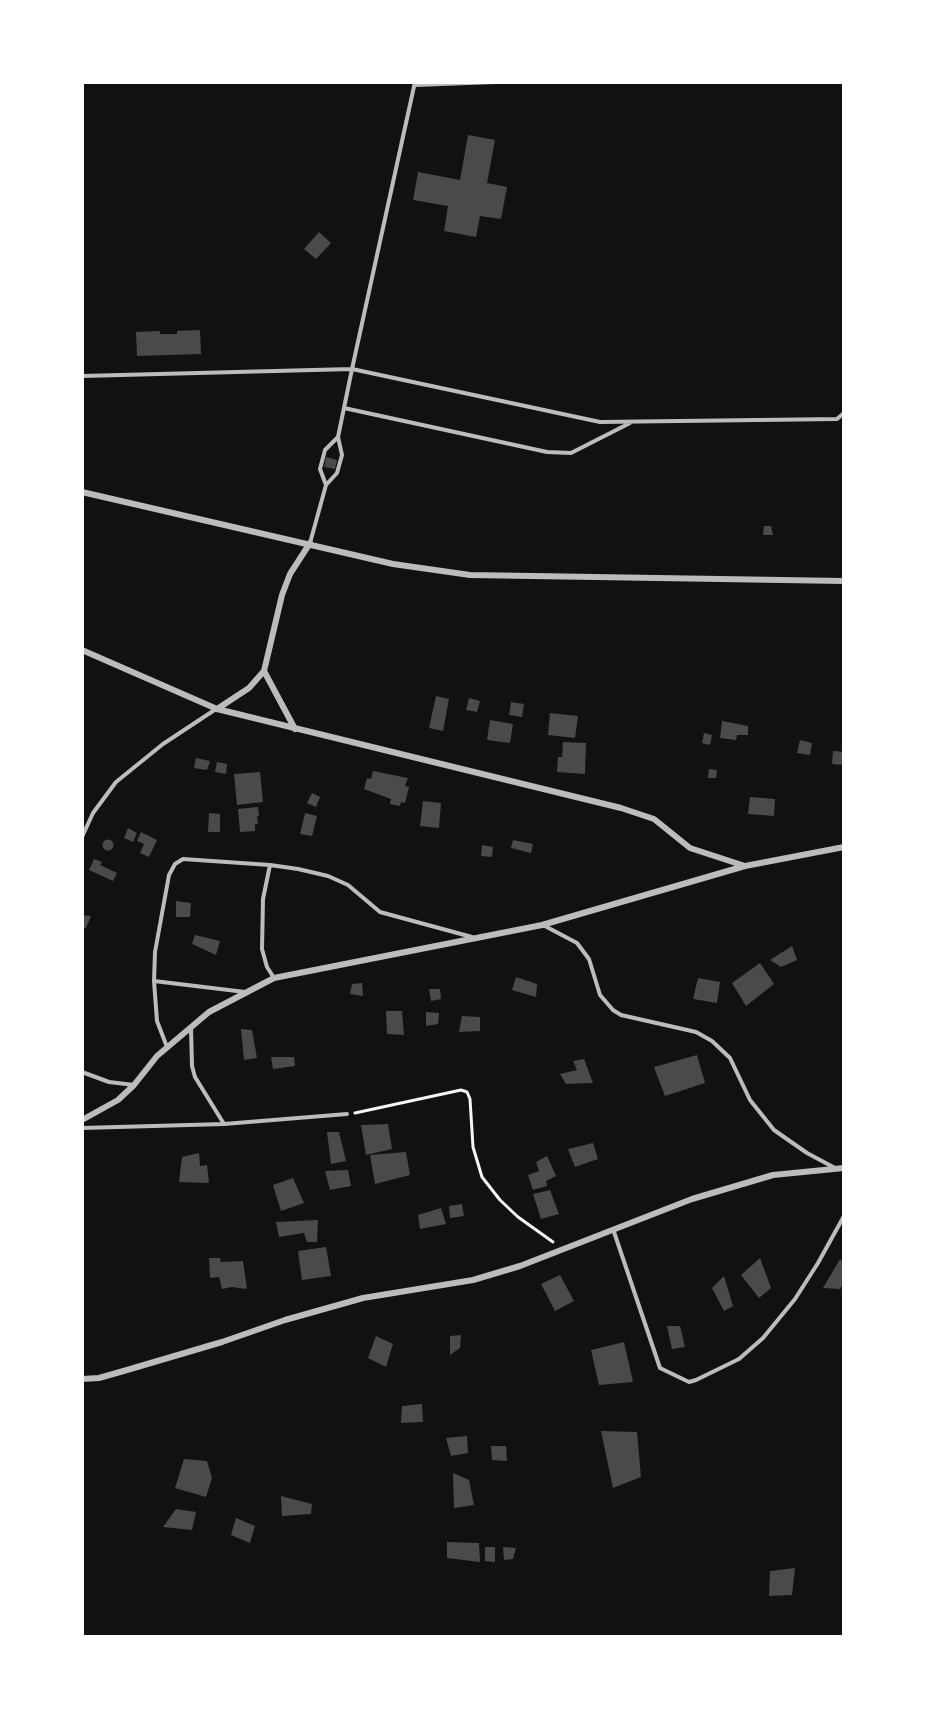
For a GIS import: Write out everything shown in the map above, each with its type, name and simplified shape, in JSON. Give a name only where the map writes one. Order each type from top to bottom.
[{"type":"street","points":[[82,492],[393,564],[470,575],[843,581]]},
{"type":"street","points":[[217,709],[249,688],[264,670],[282,595],[290,574],[310,543]]},
{"type":"street","points":[[82,650],[217,709],[621,808],[654,819],[690,848],[745,866]]},
{"type":"street","points":[[264,670],[295,729]]},
{"type":"street","points":[[82,1120],[108,1107],[134,1084],[166,1047],[209,1012],[274,978],[542,925],[745,866],[843,847]]},
{"type":"street","points":[[82,1379],[99,1378],[128,1370],[222,1342],[285,1320],[363,1298],[473,1280],[520,1266],[692,1199],[773,1175],[840,1168]]},
{"type":"lane","points":[[310,543],[326,485],[337,473],[342,454],[338,437],[415,84],[495,82]]},
{"type":"lane","points":[[82,376],[352,369],[600,422],[837,419],[843,414]]},
{"type":"lane","points":[[344,408],[548,452],[571,453],[630,422]]},
{"type":"lane","points":[[326,485],[320,469],[325,450],[338,437]]},
{"type":"lane","points":[[82,837],[93,813],[116,782],[163,744],[217,709]]},
{"type":"lane","points":[[166,1047],[157,1022],[154,952],[169,874],[183,859],[270,865],[328,876],[348,885],[380,912],[476,938]]},
{"type":"lane","points":[[270,865],[264,899],[262,950],[267,967],[274,978]]},
{"type":"lane","points":[[542,925],[577,942],[589,958],[600,995],[613,1010],[621,1015],[696,1032],[712,1041],[730,1058],[750,1100],[774,1130],[807,1153],[840,1168]]},
{"type":"lane","points":[[154,981],[245,992]]},
{"type":"lane","points":[[191,1027],[192,1066],[195,1077],[224,1124]]},
{"type":"lane","points":[[82,1072],[109,1082],[134,1084]]},
{"type":"lane","points":[[82,1128],[224,1124],[346,1114]]},
{"type":"lane","points":[[613,1228],[660,1368],[689,1382],[739,1359],[763,1338],[795,1299],[818,1263],[843,1215]]},
{"type":"path","points":[[346,1114],[461,1090],[467,1092],[470,1099],[473,1147],[482,1177],[500,1200],[518,1217],[565,1249]]},
{"type":"building","points":[[468,135],[495,140],[487,183],[507,187],[501,219],[480,216],[476,237],[444,231],[448,206],[413,200],[418,172],[460,180]]},
{"type":"building","points":[[319,232],[331,243],[316,259],[304,249]]},
{"type":"building","points":[[200,330],[201,354],[137,356],[136,332],[160,331],[160,334],[177,334],[177,331]]},
{"type":"building","points":[[326,457],[337,460],[335,469],[324,467]]},
{"type":"building","points":[[764,526],[771,526],[773,535],[763,535]]},
{"type":"building","points":[[436,696],[449,699],[443,731],[429,728]]},
{"type":"building","points":[[469,698],[480,701],[477,712],[466,710]]},
{"type":"building","points":[[511,702],[524,704],[522,717],[509,715]]},
{"type":"building","points":[[550,713],[578,716],[575,738],[548,735]]},
{"type":"building","points":[[490,720],[513,724],[510,743],[487,740]]},
{"type":"building","points":[[722,721],[748,726],[748,735],[737,735],[736,740],[720,738]]},
{"type":"building","points":[[704,733],[712,735],[710,745],[702,743]]},
{"type":"building","points":[[800,740],[812,743],[810,755],[797,753]]},
{"type":"building","points":[[563,742],[586,743],[585,774],[557,772],[558,757],[562,757]]},
{"type":"building","points":[[833,751],[844,752],[844,765],[832,764]]},
{"type":"building","points":[[196,758],[210,761],[207,770],[194,768]]},
{"type":"building","points":[[217,762],[227,764],[226,774],[215,772]]},
{"type":"building","points":[[709,769],[717,770],[716,778],[708,778]]},
{"type":"building","points":[[373,771],[408,778],[405,786],[409,787],[405,803],[401,802],[400,806],[390,804],[391,799],[364,789],[367,778],[371,779]]},
{"type":"building","points":[[260,772],[263,802],[237,805],[234,774]]},
{"type":"building","points":[[312,793],[320,797],[316,807],[307,803]]},
{"type":"building","points":[[750,797],[775,799],[774,816],[748,814]]},
{"type":"building","points":[[423,801],[441,803],[439,828],[420,826]]},
{"type":"building","points":[[258,807],[258,824],[255,824],[255,831],[240,832],[238,809]]},
{"type":"building","points":[[209,813],[220,814],[220,832],[208,832]]},
{"type":"building","points":[[305,813],[317,816],[312,836],[300,834]]},
{"type":"building","points":[[128,828],[137,833],[133,842],[124,838]]},
{"type":"building","points":[[141,832],[157,840],[149,857],[140,853],[144,844],[137,841]]},
{"type":"building","points":[[108,839],[114,845],[108,851],[102,845]]},
{"type":"building","points":[[513,840],[533,844],[531,853],[511,848]]},
{"type":"building","points":[[482,845],[493,847],[492,857],[481,856]]},
{"type":"building","points":[[94,859],[102,862],[100,865],[117,873],[113,881],[89,870]]},
{"type":"building","points":[[176,901],[191,903],[190,917],[176,917]]},
{"type":"building","points":[[82,915],[91,916],[86,928],[82,928]]},
{"type":"building","points":[[195,935],[220,941],[216,955],[192,944]]},
{"type":"building","points":[[792,946],[797,960],[781,967],[770,960]]},
{"type":"building","points":[[760,963],[774,984],[746,1006],[732,983]]},
{"type":"building","points":[[516,977],[537,984],[536,997],[512,990]]},
{"type":"building","points":[[698,978],[720,982],[717,1003],[693,999]]},
{"type":"building","points":[[362,983],[363,996],[350,994],[352,984]]},
{"type":"building","points":[[429,989],[440,989],[441,999],[431,1001]]},
{"type":"building","points":[[386,1011],[402,1011],[404,1035],[387,1034]]},
{"type":"building","points":[[426,1012],[439,1013],[438,1024],[426,1026]]},
{"type":"building","points":[[462,1016],[480,1017],[480,1031],[459,1032]]},
{"type":"building","points":[[241,1029],[252,1030],[257,1058],[244,1060]]},
{"type":"building","points":[[697,1055],[705,1083],[665,1096],[654,1067]]},
{"type":"building","points":[[271,1057],[294,1057],[295,1066],[273,1069]]},
{"type":"building","points":[[584,1059],[593,1083],[566,1084],[560,1074],[577,1070],[573,1061]]},
{"type":"building","points":[[388,1124],[392,1149],[366,1155],[361,1125]]},
{"type":"building","points":[[327,1132],[339,1132],[346,1161],[331,1164]]},
{"type":"building","points":[[593,1143],[598,1159],[575,1167],[568,1149]]},
{"type":"building","points":[[406,1152],[410,1175],[375,1184],[370,1155]]},
{"type":"building","points":[[199,1153],[200,1166],[207,1165],[209,1183],[179,1182],[182,1157]]},
{"type":"building","points":[[547,1156],[556,1176],[546,1181],[547,1186],[533,1190],[528,1175],[539,1171],[536,1162]]},
{"type":"building","points":[[348,1170],[351,1186],[330,1190],[325,1171]]},
{"type":"building","points":[[293,1178],[304,1203],[281,1211],[273,1185]]},
{"type":"building","points":[[550,1190],[559,1214],[541,1219],[533,1194]]},
{"type":"building","points":[[462,1204],[464,1216],[450,1218],[449,1206]]},
{"type":"building","points":[[441,1208],[446,1224],[420,1229],[418,1215]]},
{"type":"building","points":[[318,1220],[317,1242],[307,1242],[304,1233],[279,1237],[276,1222]]},
{"type":"building","points":[[326,1247],[331,1276],[302,1280],[298,1251]]},
{"type":"building","points":[[209,1258],[220,1258],[221,1262],[243,1261],[247,1289],[232,1287],[222,1289],[219,1277],[210,1278]]},
{"type":"building","points":[[760,1258],[771,1288],[759,1298],[741,1275]]},
{"type":"building","points":[[840,1259],[844,1264],[844,1282],[840,1289],[823,1288]]},
{"type":"building","points":[[560,1275],[574,1301],[555,1311],[541,1284]]},
{"type":"building","points":[[724,1276],[733,1306],[724,1311],[712,1288]]},
{"type":"building","points":[[667,1326],[680,1326],[685,1347],[672,1349]]},
{"type":"building","points":[[461,1335],[460,1348],[450,1355],[450,1336]]},
{"type":"building","points":[[376,1336],[393,1344],[386,1367],[368,1358]]},
{"type":"building","points":[[624,1342],[633,1382],[599,1385],[591,1350]]},
{"type":"building","points":[[422,1404],[423,1422],[401,1423],[402,1406]]},
{"type":"building","points":[[601,1431],[637,1432],[641,1477],[613,1488]]},
{"type":"building","points":[[467,1436],[468,1453],[451,1456],[446,1438]]},
{"type":"building","points":[[491,1446],[506,1446],[507,1461],[492,1460]]},
{"type":"building","points":[[184,1459],[207,1461],[212,1478],[206,1497],[175,1488]]},
{"type":"building","points":[[453,1473],[469,1480],[474,1505],[454,1508]]},
{"type":"building","points":[[281,1496],[312,1504],[311,1514],[282,1516]]},
{"type":"building","points":[[176,1509],[196,1512],[192,1530],[163,1527]]},
{"type":"building","points":[[236,1518],[255,1526],[250,1543],[231,1535]]},
{"type":"building","points":[[447,1542],[479,1543],[480,1562],[447,1558]]},
{"type":"building","points":[[485,1547],[495,1547],[495,1562],[485,1561]]},
{"type":"building","points":[[503,1547],[516,1548],[513,1559],[504,1560]]},
{"type":"building","points":[[795,1568],[792,1595],[769,1596],[770,1571]]}]
